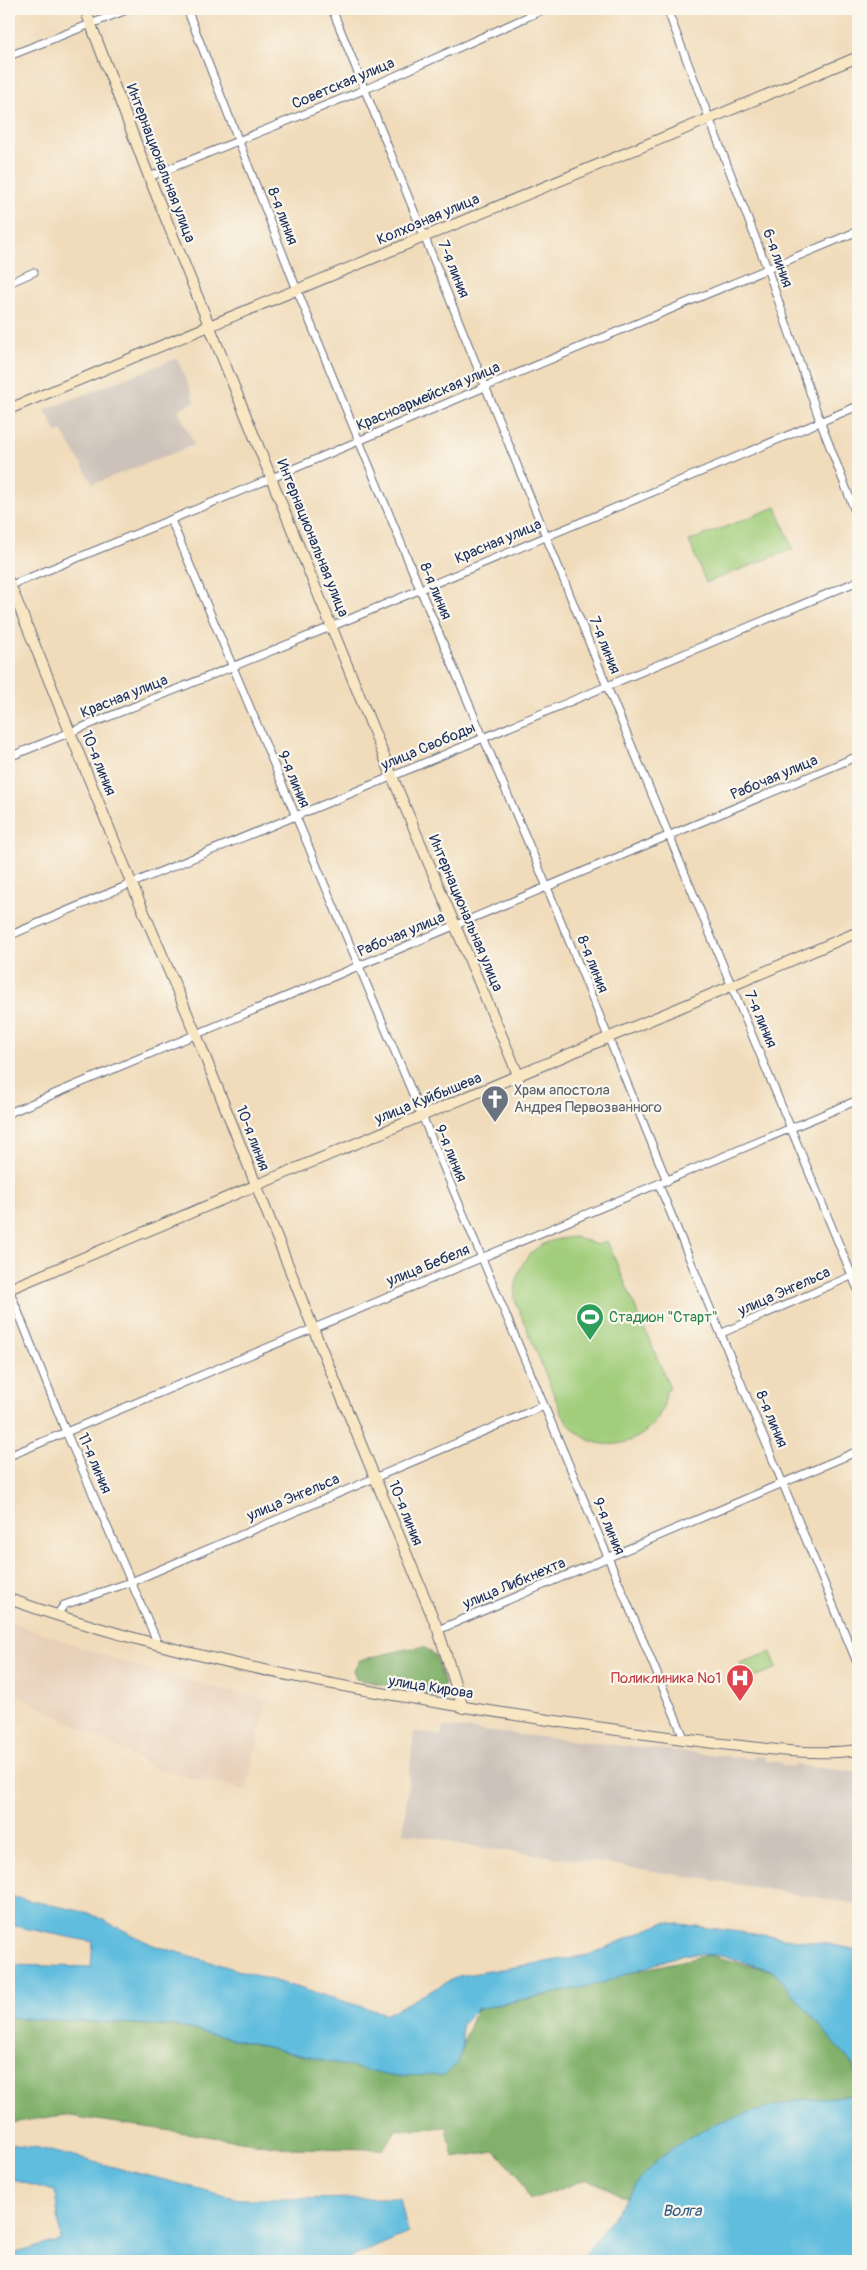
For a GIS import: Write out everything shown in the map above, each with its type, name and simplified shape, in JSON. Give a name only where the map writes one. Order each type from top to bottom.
[{"type":"street","name":"Интернациональная улица","points":[[85,9],[150,177],[392,776],[519,1077]]},
{"type":"street","points":[[9,56],[129,9]]},
{"type":"street","name":"8-я линия","points":[[187,9],[297,290],[420,589],[547,887],[667,1181]]},
{"type":"street","name":"7-я линия","points":[[332,9],[426,236],[606,684],[855,1275],[858,1290]]},
{"type":"street","name":"Советская улица","points":[[150,177],[366,89],[545,9]]},
{"type":"street","name":"6-я линия","points":[[667,9],[767,268],[820,421],[858,519]]},
{"type":"street","name":"Колхозная улица","points":[[9,409],[858,57]]},
{"type":"street","name":"Красноармейская улица","points":[[9,584],[171,520],[858,231]]},
{"type":"street","points":[[9,283],[34,272]]},
{"type":"street","name":"Красная улица","points":[[9,757],[332,626],[858,406]]},
{"type":"street","name":"9-я линия","points":[[171,520],[685,1740]]},
{"type":"street","name":"улица Свободы","points":[[9,936],[131,882],[392,776],[606,684],[858,581]]},
{"type":"street","name":"10-я линия","points":[[9,584],[131,882],[196,1034],[313,1328],[438,1630],[463,1708]]},
{"type":"street","name":"Рабочая улица","points":[[9,1113],[858,756]]},
{"type":"street","name":"улица Куйбышева","points":[[9,1289],[255,1185],[519,1077],[858,932]]},
{"type":"street","name":"улица Бебеля","points":[[9,1456],[858,1100]]},
{"type":"street","name":"8-я линия","points":[[659,1184],[858,1665]]},
{"type":"street","name":"улица Энгельса","points":[[722,1333],[855,1275]]},
{"type":"street","name":"11-я линия","points":[[9,1289],[66,1432],[159,1646]]},
{"type":"street","name":"улица Энгельса","points":[[56,1616],[64,1605],[131,1582],[543,1406]]},
{"type":"street","points":[[784,1483],[858,1451]]},
{"type":"street","name":"улица Либкнехта","points":[[438,1630],[784,1483]]},
{"type":"street","name":"улица Кирова","points":[[9,1599],[56,1616],[159,1646],[348,1688],[463,1708],[685,1740],[789,1751],[845,1752],[858,1750]]},
{"type":"shaded area","points":[[177,358],[195,402],[178,409],[194,445],[93,484],[62,431],[57,434],[45,410]]},
{"type":"shaded area","points":[[9,1621],[117,1660],[184,1680],[267,1700],[246,1790],[160,1771],[9,1690]]},
{"type":"shaded area","points":[[443,1727],[753,1759],[754,1756],[765,1757],[765,1761],[779,1762],[783,1766],[793,1767],[794,1765],[858,1772],[858,1904],[610,1864],[468,1846],[403,1833],[414,1732],[441,1735]]},
{"type":"green space","points":[[776,507],[793,549],[706,583],[689,541]]},
{"type":"green space","name":"Стадион \"Старт\"","points":[[576,1237],[597,1245],[607,1241],[670,1388],[666,1390],[663,1406],[657,1419],[647,1430],[635,1438],[621,1443],[606,1444],[592,1441],[578,1433],[568,1423],[561,1412],[515,1300],[518,1273],[530,1254],[549,1242],[562,1238]]},
{"type":"green space","points":[[424,1647],[436,1656],[445,1685],[435,1696],[356,1679],[353,1670],[360,1660],[406,1649]]},
{"type":"green space","points":[[771,1652],[777,1668],[746,1680],[740,1663]]},
{"type":"green space","points":[[708,1955],[774,1971],[850,2061],[858,2078],[858,2095],[796,2100],[686,2139],[626,2197],[588,2179],[530,2200],[519,2176],[494,2151],[453,2158],[447,2127],[396,2130],[383,2149],[288,2148],[63,2115],[9,2123],[9,2018],[177,2026],[322,2060],[463,2043],[476,2009],[575,1989],[636,1971]]},
{"type":"water","points":[[9,1896],[89,1913],[153,1945],[387,2014],[459,1976],[589,1955],[665,1922],[828,1944],[858,1950],[858,2071],[774,1971],[722,1955],[683,1954],[599,1984],[476,2009],[461,2026],[463,2043],[458,2063],[444,2075],[390,2076],[177,2026],[9,2018],[9,1965],[91,1967],[93,1942],[9,1925]]},
{"type":"water","name":"Волга","points":[[858,2095],[858,2261],[581,2261],[637,2183],[659,2158],[686,2139],[719,2122],[796,2100]]},
{"type":"water","points":[[9,2144],[39,2148],[239,2199],[400,2198],[408,2233],[343,2261],[9,2261],[9,2255],[61,2240],[55,2191],[9,2179]]},
{"type":"place","name":"Храм апостола Андрея Первозванного","points":[[495,1123]]},
{"type":"place","name":"Стадион \"Старт\"","points":[[590,1341]]},
{"type":"place","name":"Поликлиника №1","points":[[740,1702]]}]
